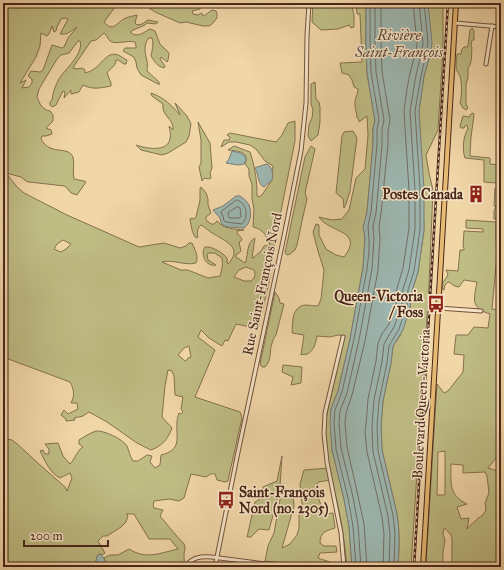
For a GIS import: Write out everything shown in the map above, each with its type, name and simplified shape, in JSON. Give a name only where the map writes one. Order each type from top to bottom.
[{"type":"main road","name":"Boulevard Queen-Victoria","points":[[423,567],[456,3]]},
{"type":"street","name":"Rue Saint-François Nord","points":[[215,567],[301,151],[306,103],[309,3]]},
{"type":"street","points":[[455,23],[501,28]]},
{"type":"street","points":[[486,64],[492,26]]},
{"type":"street","points":[[438,308],[481,311]]},
{"type":"street","points":[[343,337],[325,413],[324,434],[327,462],[341,533],[344,567]]},
{"type":"street","points":[[185,567],[188,562],[202,556],[290,567]]},
{"type":"shaded area","points":[[3,3],[115,3],[115,7],[104,22],[110,27],[115,26],[125,18],[137,15],[135,23],[137,25],[148,20],[158,22],[156,24],[147,23],[131,31],[131,33],[139,35],[150,29],[155,31],[160,44],[169,53],[167,62],[161,57],[160,59],[165,66],[164,68],[156,64],[151,56],[153,45],[152,38],[147,40],[145,49],[147,71],[160,84],[141,75],[134,57],[123,51],[125,48],[136,48],[135,42],[112,42],[104,33],[96,40],[91,41],[73,68],[82,68],[86,73],[97,67],[108,56],[114,54],[119,55],[127,60],[126,64],[116,60],[114,66],[107,73],[111,86],[93,88],[83,85],[79,92],[71,94],[71,90],[64,98],[65,92],[63,91],[56,105],[52,107],[50,105],[56,84],[77,56],[80,46],[80,41],[78,41],[69,53],[61,55],[57,59],[39,89],[37,97],[40,104],[53,115],[53,121],[46,128],[51,130],[52,134],[42,136],[41,139],[45,144],[55,150],[67,151],[72,154],[74,159],[74,179],[86,182],[77,195],[71,193],[65,186],[29,182],[21,177],[6,173],[24,193],[67,215],[139,247],[164,243],[180,248],[192,243],[197,255],[196,263],[187,264],[170,261],[162,262],[181,270],[188,270],[208,278],[220,276],[222,258],[215,253],[209,253],[207,254],[208,260],[216,265],[209,264],[205,260],[203,253],[205,247],[217,250],[223,254],[227,258],[228,264],[234,254],[232,246],[201,225],[197,234],[198,237],[196,238],[194,234],[190,219],[194,219],[196,217],[201,187],[206,193],[211,213],[206,217],[206,220],[211,224],[214,224],[217,221],[226,227],[244,230],[237,231],[242,239],[239,242],[241,251],[236,255],[236,257],[245,263],[250,242],[255,238],[252,258],[262,250],[264,246],[270,245],[264,233],[253,227],[254,209],[252,184],[249,176],[249,169],[245,164],[246,156],[242,152],[228,150],[234,146],[250,152],[257,184],[257,196],[259,197],[272,180],[273,166],[265,161],[256,149],[250,145],[229,142],[221,147],[224,140],[229,140],[230,137],[227,135],[230,133],[276,142],[282,135],[288,123],[295,121],[295,141],[273,251],[269,283],[259,325],[255,328],[236,324],[228,341],[225,340],[222,346],[209,338],[201,330],[198,337],[215,350],[195,397],[240,412],[242,418],[228,481],[225,482],[217,480],[215,474],[210,474],[206,477],[191,474],[184,498],[179,501],[169,499],[154,501],[154,508],[163,510],[160,516],[185,546],[183,567],[107,567],[104,558],[110,555],[118,555],[129,549],[141,554],[153,555],[178,549],[170,539],[149,539],[134,514],[126,514],[128,516],[126,522],[121,527],[107,536],[103,536],[98,541],[105,553],[97,556],[95,567],[3,567],[3,438],[12,440],[16,443],[65,487],[67,491],[72,478],[70,473],[60,478],[56,476],[46,463],[40,451],[43,450],[45,454],[49,454],[49,449],[45,444],[58,443],[63,456],[70,464],[83,447],[79,444],[79,440],[89,434],[99,431],[113,436],[125,443],[133,461],[138,461],[147,455],[152,456],[150,462],[155,468],[160,465],[161,455],[168,453],[175,447],[179,413],[181,414],[183,412],[181,409],[183,397],[175,395],[174,376],[172,371],[168,370],[162,417],[172,428],[169,436],[164,442],[151,450],[137,443],[107,422],[89,412],[83,416],[74,418],[75,420],[66,421],[66,419],[61,415],[64,410],[68,414],[78,409],[77,403],[71,403],[74,392],[70,382],[3,357]],"holes":[[[61,19],[68,19],[60,34],[67,33],[77,27],[68,38],[64,47],[62,48],[52,45],[43,70],[40,72],[31,71],[28,76],[32,79],[32,83],[29,87],[22,88],[26,80],[20,83],[36,57],[40,46],[41,33],[47,36],[52,26],[54,32],[56,31]],[[63,240],[71,244],[61,252],[54,249],[57,244]],[[246,267],[254,270],[255,276],[251,281],[244,281],[234,277],[239,270]],[[189,346],[191,357],[186,361],[178,355],[184,348]]]},
{"type":"shaded area","points":[[147,3],[200,3],[200,9],[192,11],[193,14],[197,15],[202,13],[203,16],[212,10],[216,11],[217,18],[209,26],[186,22],[180,23],[155,12],[149,8]]},
{"type":"shaded area","points":[[313,3],[330,3],[333,5],[336,3],[351,3],[354,15],[354,27],[351,28],[349,25],[338,29],[321,30],[312,22]]},
{"type":"shaded area","points":[[356,3],[366,3],[367,73],[375,121],[373,128],[367,212],[364,226],[365,239],[363,268],[350,339],[338,391],[331,409],[332,450],[349,527],[352,567],[347,567],[337,501],[331,480],[318,482],[316,491],[324,514],[333,513],[335,528],[322,534],[320,543],[324,546],[336,546],[337,552],[320,553],[318,558],[329,562],[335,567],[271,567],[275,562],[265,561],[268,546],[274,533],[281,494],[284,488],[293,495],[294,506],[282,548],[290,544],[297,535],[299,528],[299,513],[302,503],[300,484],[304,470],[328,468],[325,436],[326,419],[344,336],[317,336],[313,349],[307,354],[301,355],[304,335],[292,333],[294,314],[298,308],[305,305],[318,306],[321,299],[324,270],[313,232],[316,224],[319,225],[319,235],[326,249],[336,255],[344,257],[349,248],[350,242],[348,237],[324,222],[319,217],[332,220],[342,219],[349,210],[356,178],[365,169],[368,135],[367,116],[359,122],[355,107],[358,89],[354,87],[349,75],[342,73],[340,63],[362,62],[360,14],[357,14]]},
{"type":"shaded area","points":[[428,3],[445,3],[443,10],[443,50],[438,130],[426,155],[433,190],[429,285],[411,567],[398,567],[398,521],[382,450],[381,426],[383,401],[393,346],[400,336],[410,307],[412,291],[418,272],[424,230],[419,111],[424,76],[431,51]]},
{"type":"shaded area","points":[[472,28],[474,31],[474,40],[472,40],[471,61],[468,68],[466,85],[466,104],[468,108],[466,110],[460,103],[461,82],[460,76],[456,69],[456,63],[457,54],[461,54],[462,49],[468,46],[470,30]]},
{"type":"shaded area","points":[[315,82],[316,99],[319,102],[320,107],[320,122],[318,135],[311,141],[308,136],[313,110],[311,104],[311,84]]},
{"type":"shaded area","points":[[151,93],[171,105],[180,115],[175,103],[187,116],[191,124],[189,136],[186,142],[162,155],[141,150],[136,145],[155,148],[165,146],[170,139],[169,126],[173,130],[172,123],[164,111],[163,104],[152,96]]},
{"type":"shaded area","points":[[473,113],[470,156],[490,158],[490,164],[500,165],[499,176],[501,181],[498,207],[500,210],[499,216],[496,219],[494,219],[494,211],[496,206],[494,206],[495,188],[497,188],[498,185],[496,183],[484,182],[484,160],[465,158],[464,155],[464,139],[468,129],[467,125],[464,128],[461,128],[460,126],[463,116],[469,117]]},
{"type":"shaded area","points":[[198,122],[210,143],[212,168],[210,173],[211,178],[204,178],[202,181],[199,167],[201,163],[201,140]]},
{"type":"shaded area","points":[[353,131],[357,138],[350,191],[344,208],[343,199],[336,193],[342,136],[344,132]]},
{"type":"shaded area","points":[[311,146],[315,149],[305,193],[307,199],[297,245],[295,250],[287,255],[285,253],[305,157]]},
{"type":"shaded area","points":[[466,220],[496,222],[496,241],[501,238],[501,255],[497,255],[492,309],[501,310],[501,456],[498,456],[488,468],[501,472],[501,567],[453,567],[452,539],[451,535],[445,528],[443,534],[445,540],[442,565],[426,563],[437,384],[444,393],[448,391],[463,372],[464,355],[454,354],[456,335],[468,335],[474,327],[488,328],[490,314],[484,312],[476,306],[475,298],[477,282],[464,280],[459,287],[448,282],[445,285],[444,290],[442,287],[448,274],[446,270],[458,271],[460,250],[464,250],[464,231],[483,232],[483,229],[466,228]],"holes":[[[445,451],[445,495],[437,495],[438,452]],[[451,464],[463,465],[463,473],[485,472],[487,476],[489,493],[485,503],[486,510],[482,516],[467,529],[469,518],[461,519],[457,507],[467,504],[456,496],[454,492],[451,482]]]},
{"type":"shaded area","points":[[275,292],[280,303],[284,304],[276,335],[271,346],[269,362],[265,367],[262,367],[260,364]]},
{"type":"shaded area","points":[[283,365],[302,367],[301,383],[291,385],[293,377],[282,372]]},
{"type":"shaded area","points":[[282,456],[280,486],[269,530],[259,529],[251,537],[247,537],[255,502],[260,499],[263,487],[277,481]]},
{"type":"water","name":"Rivière Saint-François","points":[[366,3],[428,3],[432,42],[424,76],[419,111],[424,189],[424,230],[418,272],[412,291],[410,307],[403,330],[393,346],[383,401],[381,426],[382,450],[398,521],[398,567],[352,567],[349,527],[332,450],[330,423],[331,409],[338,391],[350,339],[363,268],[365,239],[363,227],[367,212],[373,128],[375,121],[367,73]]},
{"type":"water","points":[[232,151],[245,156],[246,160],[244,164],[238,165],[226,163]]},
{"type":"water","points":[[267,164],[273,173],[273,178],[264,187],[260,184],[255,168]]},
{"type":"water","points":[[236,196],[240,196],[244,199],[250,208],[251,214],[249,221],[244,228],[224,226],[221,223],[220,218],[213,210],[223,206]]},
{"type":"water","points":[[100,554],[104,558],[107,567],[95,567],[97,556]]},
{"type":"railway","points":[[414,567],[448,3]]},
{"type":"place","name":"Postes Canada","points":[[476,194]]},
{"type":"place","name":"Queen-Victoria / Foss","points":[[436,304]]},
{"type":"place","name":"Saint-François Nord (no. 2305)","points":[[226,500]]}]
